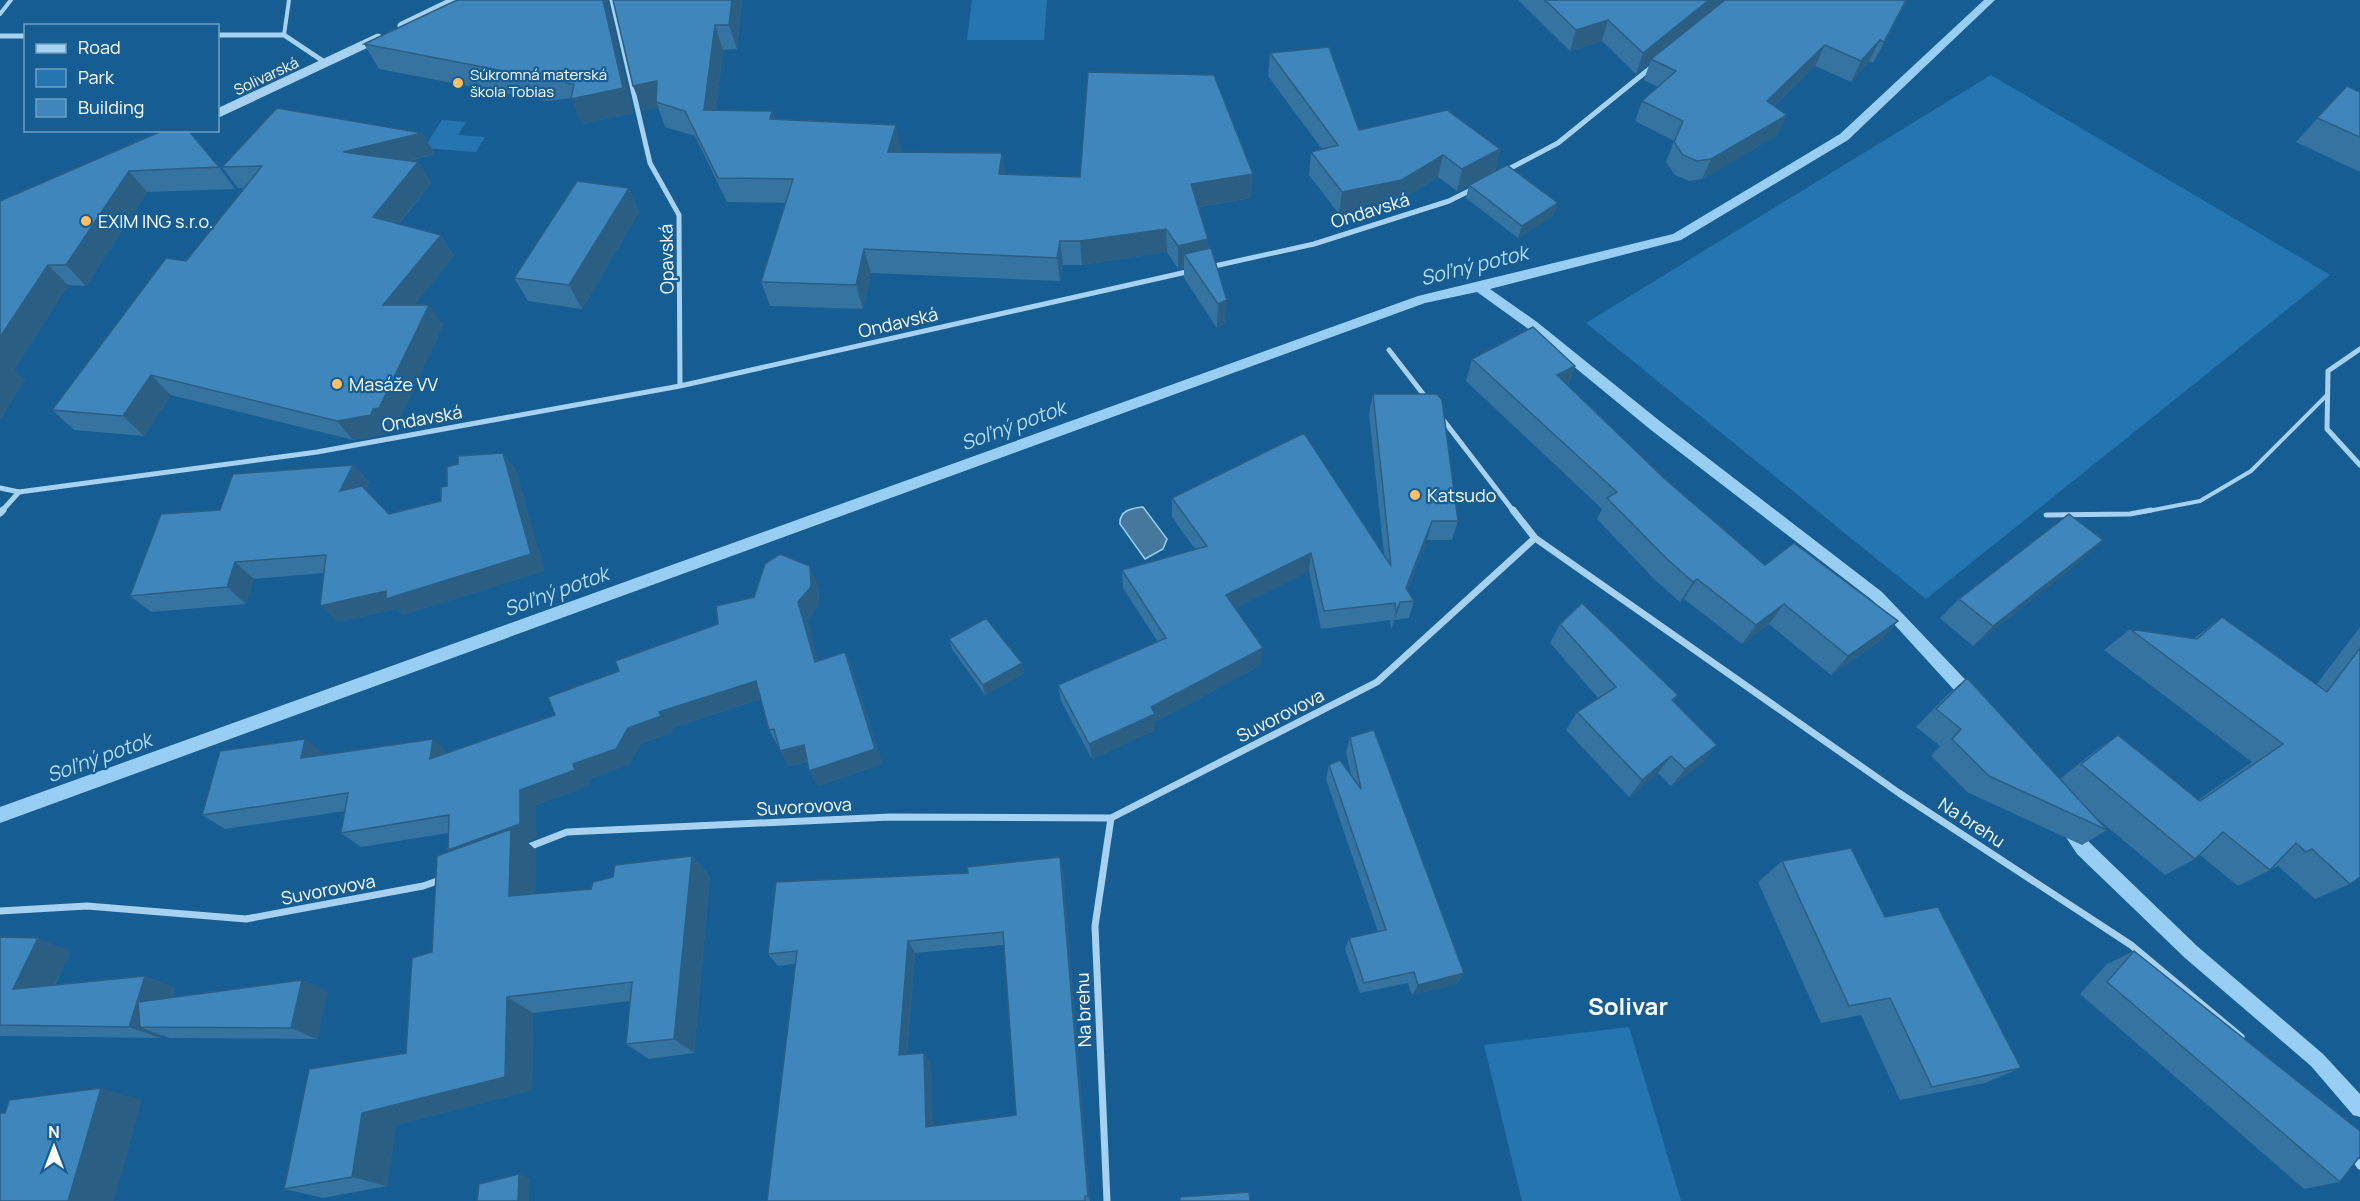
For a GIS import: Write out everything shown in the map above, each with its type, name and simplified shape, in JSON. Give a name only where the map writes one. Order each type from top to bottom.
[{"type":"street","name":"Solivarská","points":[[219,113],[456,0]]},
{"type":"street","name":"Opavská","points":[[612,0],[650,163],[679,215],[680,386]]},
{"type":"street","name":"Solivarská","points":[[219,35],[284,35],[327,63]]},
{"type":"street","points":[[0,36],[24,36]]},
{"type":"street","points":[[1499,175],[1558,143],[1661,60]]},
{"type":"street","name":"Ondavská","points":[[0,488],[19,492],[317,452],[680,386],[1314,244],[1449,201],[1479,185]]},
{"type":"street","points":[[2360,349],[2328,371],[2327,429],[2360,465]]},
{"type":"street","name":"Na brehu","points":[[1389,350],[1535,538],[1899,793],[2131,945],[2246,1041]]},
{"type":"street","points":[[0,513],[19,492]]},
{"type":"street","name":"Suvorovova","points":[[523,849],[567,832],[890,817],[1111,818],[1377,682],[1535,538]]},
{"type":"street","name":"Na brehu","points":[[1107,1201],[1095,926],[1111,818]]},
{"type":"street","name":"Suvorovova","points":[[0,911],[87,906],[246,919],[423,886],[446,878]]},
{"type":"street","points":[[2348,1147],[2360,1166]]},
{"type":"lane","points":[[0,14],[11,0]]},
{"type":"lane","points":[[284,35],[290,0]]},
{"type":"lane","points":[[2046,515],[2130,514],[2200,501],[2251,471],[2328,394]]},
{"type":"green space","points":[[972,0],[1047,0],[1044,40],[967,40]]},
{"type":"green space","points":[[1991,75],[2330,275],[1926,599],[1586,323]]},
{"type":"green space","points":[[442,120],[466,122],[458,135],[485,137],[476,152],[424,148]]},
{"type":"green space","points":[[1629,1027],[1681,1201],[1522,1201],[1484,1045]]},
{"type":"shaded area","points":[[1143,507],[1167,539],[1163,549],[1145,559],[1120,524],[1124,513],[1130,509]]},
{"type":"building","points":[[457,0],[603,0],[623,88],[571,99],[574,84],[566,83],[564,73],[535,77],[364,44]]},
{"type":"building","points":[[613,0],[732,0],[729,25],[715,25],[704,110],[772,111],[770,119],[896,125],[888,152],[1002,153],[999,174],[1080,177],[1088,72],[1214,75],[1253,174],[1191,184],[1208,239],[1178,246],[1166,229],[1080,241],[1060,241],[1057,258],[864,249],[856,285],[761,282],[793,179],[718,178],[685,111],[656,102],[657,81],[633,86]]},
{"type":"building","points":[[1545,0],[1709,0],[1643,53],[1608,20],[1576,30]]},
{"type":"building","points":[[1725,0],[1906,0],[1884,42],[1880,40],[1861,61],[1825,45],[1767,101],[1787,115],[1711,159],[1697,161],[1683,155],[1674,142],[1683,121],[1642,101],[1676,71],[1651,59]]},
{"type":"building","points":[[1329,47],[1359,130],[1447,110],[1500,149],[1462,169],[1443,155],[1402,180],[1342,192],[1311,152],[1338,145],[1270,53]]},
{"type":"building","points":[[2347,86],[2360,92],[2360,137],[2317,118]]},
{"type":"building","points":[[277,108],[422,133],[343,152],[418,162],[373,217],[441,235],[383,305],[429,305],[379,408],[373,409],[371,415],[337,421],[151,375],[123,416],[52,410],[166,258],[186,261],[262,166],[222,167]]},
{"type":"building","points":[[159,132],[190,132],[219,167],[129,171],[66,265],[48,265],[0,337],[0,201]]},
{"type":"building","points":[[1507,165],[1558,203],[1522,226],[1469,185]]},
{"type":"building","points":[[577,181],[629,188],[569,285],[514,278]]},
{"type":"building","points":[[1211,248],[1227,300],[1218,304],[1184,254]]},
{"type":"building","points":[[1533,327],[1575,366],[1557,375],[1665,479],[1765,565],[1794,543],[1898,621],[1848,656],[1784,604],[1756,625],[1697,579],[1693,582],[1607,498],[1617,492],[1472,359]]},
{"type":"building","points":[[1373,394],[1437,394],[1442,400],[1458,521],[1432,521],[1406,588],[1414,601],[1400,602],[1396,613],[1395,603],[1324,611],[1311,553],[1226,595],[1263,648],[1151,707],[1155,714],[1089,744],[1058,685],[1166,638],[1122,570],[1207,546],[1172,498],[1304,433],[1391,566]]},
{"type":"building","points":[[503,453],[531,554],[386,599],[386,591],[320,606],[326,555],[235,562],[227,587],[130,596],[161,514],[220,510],[233,474],[353,465],[340,491],[362,486],[389,514],[441,501],[441,487],[447,486],[447,467],[458,464],[458,456]]},
{"type":"building","points":[[2069,514],[2103,540],[1993,626],[1959,599]]},
{"type":"building","points":[[780,554],[810,566],[811,587],[798,602],[815,662],[845,652],[875,749],[809,771],[804,745],[780,751],[774,729],[769,730],[756,681],[659,712],[661,716],[628,728],[616,749],[573,764],[575,770],[520,790],[520,824],[448,850],[449,815],[341,833],[348,793],[202,815],[220,751],[305,739],[301,758],[433,739],[430,759],[555,715],[548,697],[619,671],[615,661],[718,624],[716,606],[754,597],[765,564]]},
{"type":"building","points":[[1582,603],[1678,695],[1672,700],[1717,745],[1685,769],[1671,756],[1642,780],[1577,712],[1616,687],[1560,624]]},
{"type":"building","points":[[2222,617],[2327,692],[2360,648],[2360,877],[2350,884],[2312,849],[2306,852],[2296,843],[2270,870],[2223,832],[2195,859],[2081,764],[2118,735],[2200,801],[2283,744],[2130,629],[2197,639]]},
{"type":"building","points":[[986,618],[1022,663],[983,685],[949,639]]},
{"type":"building","points":[[1967,678],[2107,830],[1989,776],[1952,739],[1961,729],[1936,709]]},
{"type":"building","points":[[1374,730],[1464,973],[1418,985],[1414,972],[1364,983],[1349,938],[1386,930],[1329,765],[1340,760],[1361,789],[1350,737]]},
{"type":"building","points":[[511,829],[509,896],[591,889],[593,882],[613,877],[615,865],[692,856],[674,1039],[626,1044],[632,982],[507,997],[505,1077],[362,1113],[352,1177],[284,1189],[309,1069],[406,1053],[412,958],[432,952],[437,856]]},
{"type":"building","points":[[1851,848],[1885,917],[1938,907],[2021,1068],[1932,1087],[1890,998],[1849,1006],[1782,861]]},
{"type":"building","points":[[1060,857],[1088,1196],[1085,1196],[1085,1201],[767,1201],[797,951],[768,954],[776,882],[968,873],[967,867]],"holes":[[[1003,932],[1016,1115],[926,1127],[924,1053],[899,1055],[908,941]]]},
{"type":"building","points":[[0,937],[38,938],[13,989],[145,976],[129,1027],[0,1025]]},
{"type":"building","points":[[2134,951],[2360,1131],[2360,1156],[2340,1182],[2107,982]]},
{"type":"building","points":[[302,980],[291,1028],[140,1027],[138,1002]]},
{"type":"building","points":[[101,1088],[68,1201],[0,1201],[0,1113],[5,1113],[9,1100]]},
{"type":"building","points":[[519,1174],[518,1201],[477,1201],[479,1184]]},
{"type":"building","points":[[1249,1192],[1250,1201],[1180,1201],[1180,1197]]},
{"type":"waterway","name":"Soľný potok","points":[[1479,287],[1677,237],[1844,137],[1990,0]]},
{"type":"waterway","name":"Soľný potok","points":[[0,815],[1423,299],[1479,287]]},
{"type":"waterway","points":[[1479,287],[1532,325],[1656,426],[1877,596],[1972,698]]},
{"type":"waterway","points":[[2068,828],[2083,848],[2191,952],[2317,1060],[2360,1108]]},
{"type":"place","name":"Súkromná materská škola Tobias","points":[[458,83]]},
{"type":"place","name":"EXIM ING s.r.o.","points":[[86,221]]},
{"type":"place","name":"Masáže VV","points":[[337,384]]},
{"type":"place","name":"Katsudo","points":[[1415,495]]},
{"type":"district","name":"Solivar","points":[[1628,1005]]}]
